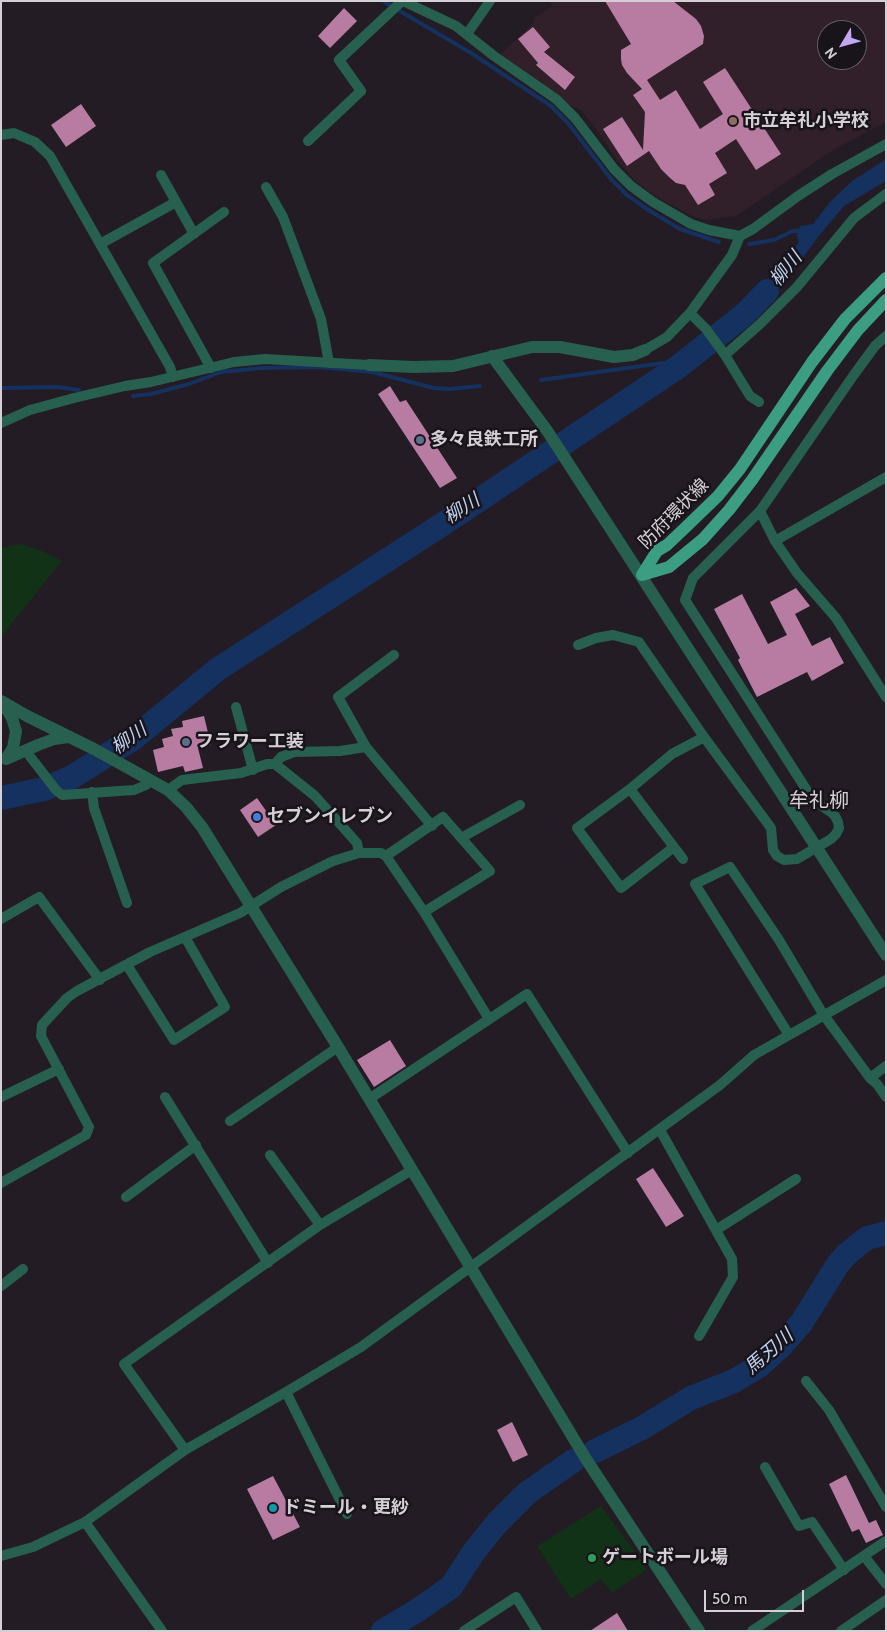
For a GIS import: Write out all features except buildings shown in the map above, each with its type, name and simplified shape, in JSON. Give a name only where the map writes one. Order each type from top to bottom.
[{"type":"main road","name":"防府環状線","points":[[642,576],[658,551],[718,496],[740,469],[812,362],[845,319],[886,278]]},
{"type":"main road","name":"防府環状線","points":[[642,576],[669,567],[702,539],[729,510],[752,480],[827,371],[858,330],[886,300]]},
{"type":"street","points":[[308,141],[361,91],[339,60],[403,1],[456,26],[494,56],[556,99],[575,118],[614,169],[638,192],[691,224],[709,230],[740,236]]},
{"type":"street","points":[[467,34],[490,1]]},
{"type":"street","points":[[1,135],[14,133],[35,142],[50,156],[170,367],[173,377]]},
{"type":"street","points":[[1,423],[30,410],[74,398],[234,362],[265,359],[413,367],[453,366],[517,349],[539,346],[560,347],[614,357],[633,355],[667,337],[690,313],[732,255],[740,236],[832,174],[886,144]]},
{"type":"street","points":[[161,175],[194,234]]},
{"type":"street","points":[[266,187],[282,217],[321,319],[329,363]]},
{"type":"street","points":[[724,352],[760,324],[797,287],[854,218],[886,194]]},
{"type":"street","points":[[100,244],[176,202]]},
{"type":"street","points":[[211,368],[153,263],[224,212]]},
{"type":"street","points":[[690,313],[706,329],[724,352],[750,396],[760,402]]},
{"type":"street","points":[[578,645],[596,638],[613,635],[639,642],[704,737],[771,828],[773,850],[777,856],[784,860],[797,859],[826,843],[836,834],[838,822],[831,812],[813,800],[685,600],[693,578],[760,511],[832,405],[875,346],[886,336]]},
{"type":"street","points":[[492,356],[548,432],[886,955]]},
{"type":"street","points":[[775,541],[886,477]]},
{"type":"street","points":[[760,511],[775,541],[797,573],[836,618],[886,697]]},
{"type":"street","points":[[394,655],[338,697],[366,747],[432,826]]},
{"type":"street","points":[[2,701],[168,790],[186,807],[202,827],[338,1047],[586,1459],[699,1631]]},
{"type":"street","points":[[2,701],[12,718],[16,731],[13,748],[4,760]]},
{"type":"street","points":[[236,708],[253,770]]},
{"type":"street","points":[[4,760],[54,739],[68,737]]},
{"type":"street","points":[[674,847],[621,888],[578,828],[672,754],[704,737]]},
{"type":"street","points":[[275,764],[281,757],[294,752],[366,747]]},
{"type":"street","points":[[25,750],[62,795],[134,790],[146,785],[150,781]]},
{"type":"street","points":[[168,790],[182,780],[241,773],[267,764],[275,764],[315,796],[357,843],[359,853]]},
{"type":"street","points":[[630,788],[683,859]]},
{"type":"street","points":[[92,792],[94,808],[127,903]]},
{"type":"street","points":[[461,838],[520,805]]},
{"type":"street","points":[[386,856],[443,817],[490,871],[424,912]]},
{"type":"street","points":[[1,1183],[86,1135],[89,1127],[41,1036],[42,1025],[67,998],[150,952],[251,907],[281,887],[333,861],[359,853],[381,852],[386,856],[424,912],[489,1019]]},
{"type":"street","points":[[789,1035],[695,884],[730,867],[779,940],[824,1014],[886,1097]]},
{"type":"street","points":[[1,919],[39,897],[100,980]]},
{"type":"street","points":[[127,965],[174,1040],[225,1007],[185,937]]},
{"type":"street","points":[[1,1556],[33,1547],[86,1522],[186,1450],[360,1347],[472,1268],[660,1130],[720,1085],[754,1055],[886,980]]},
{"type":"street","points":[[369,1099],[527,994],[628,1153]]},
{"type":"street","points":[[230,1121],[338,1047]]},
{"type":"street","points":[[870,1078],[886,1066]]},
{"type":"street","points":[[1,1097],[59,1069]]},
{"type":"street","points":[[165,1097],[268,1263]]},
{"type":"street","points":[[660,1130],[732,1258],[732,1277],[699,1336]]},
{"type":"street","points":[[126,1197],[196,1145]]},
{"type":"street","points":[[270,1155],[320,1225]]},
{"type":"street","points":[[186,1450],[124,1364],[320,1225],[412,1170]]},
{"type":"street","points":[[716,1230],[796,1179]]},
{"type":"street","points":[[1,1286],[23,1269]]},
{"type":"street","points":[[806,1381],[829,1410],[886,1507]]},
{"type":"street","points":[[286,1392],[347,1514]]},
{"type":"street","points":[[764,1467],[799,1526],[812,1522],[844,1570]]},
{"type":"street","points":[[86,1522],[162,1631]]},
{"type":"street","points":[[752,1631],[886,1541]]},
{"type":"street","points":[[864,1556],[886,1584]]},
{"type":"street","points":[[464,1631],[516,1597],[537,1631]]},
{"type":"street","points":[[841,1631],[886,1600]]},
{"type":"shaded area","points":[[550,1],[886,1],[886,122],[833,150],[736,216],[707,220],[695,217],[660,199],[637,183],[617,160],[581,110],[567,104],[500,55],[534,22],[535,18],[552,6]]},
{"type":"green space","points":[[21,544],[42,551],[62,561],[1,637],[1,548]]},
{"type":"green space","name":"ゲートボール場","points":[[601,1506],[647,1569],[612,1593],[601,1579],[571,1599],[537,1546]]},
{"type":"water","points":[[886,159],[886,181],[844,206],[794,270],[763,303],[745,314],[799,242],[797,236],[800,226],[813,224],[830,202],[852,181]]},
{"type":"waterway","points":[[383,1],[471,53],[551,106],[568,123],[611,179],[627,195],[680,229],[719,242]]},
{"type":"waterway","points":[[749,244],[774,240],[793,231],[802,231]]},
{"type":"waterway","name":"柳川","points":[[1,798],[44,789],[72,777],[134,738],[218,669],[443,524],[678,367],[745,314],[767,291]]},
{"type":"waterway","points":[[541,380],[663,363],[678,367]]},
{"type":"waterway","points":[[133,396],[151,394],[189,384],[221,372],[261,368],[320,367],[372,372],[434,388],[449,389],[480,386]]},
{"type":"waterway","points":[[1,388],[57,387],[79,390]]},
{"type":"waterway","name":"馬刃川","points":[[595,1451],[642,1428],[691,1398],[734,1381],[759,1366],[781,1346],[802,1322],[838,1264],[847,1254],[867,1238],[886,1233]]},
{"type":"waterway","name":"馬刃川","points":[[383,1631],[451,1587],[473,1553],[497,1523],[527,1493],[573,1461]]},
{"type":"place","name":"市立牟礼小学校","points":[[733,121]]},
{"type":"place","name":"多々良鉄工所","points":[[420,440]]},
{"type":"place","name":"フラワー工装","points":[[186,742]]},
{"type":"place","name":"セブンイレブン","points":[[257,817]]},
{"type":"place","name":"ドミール・更紗","points":[[273,1508]]},
{"type":"place","name":"ゲートボール場","points":[[592,1558]]},
{"type":"district","name":"牟礼柳","points":[[819,801]]}]
